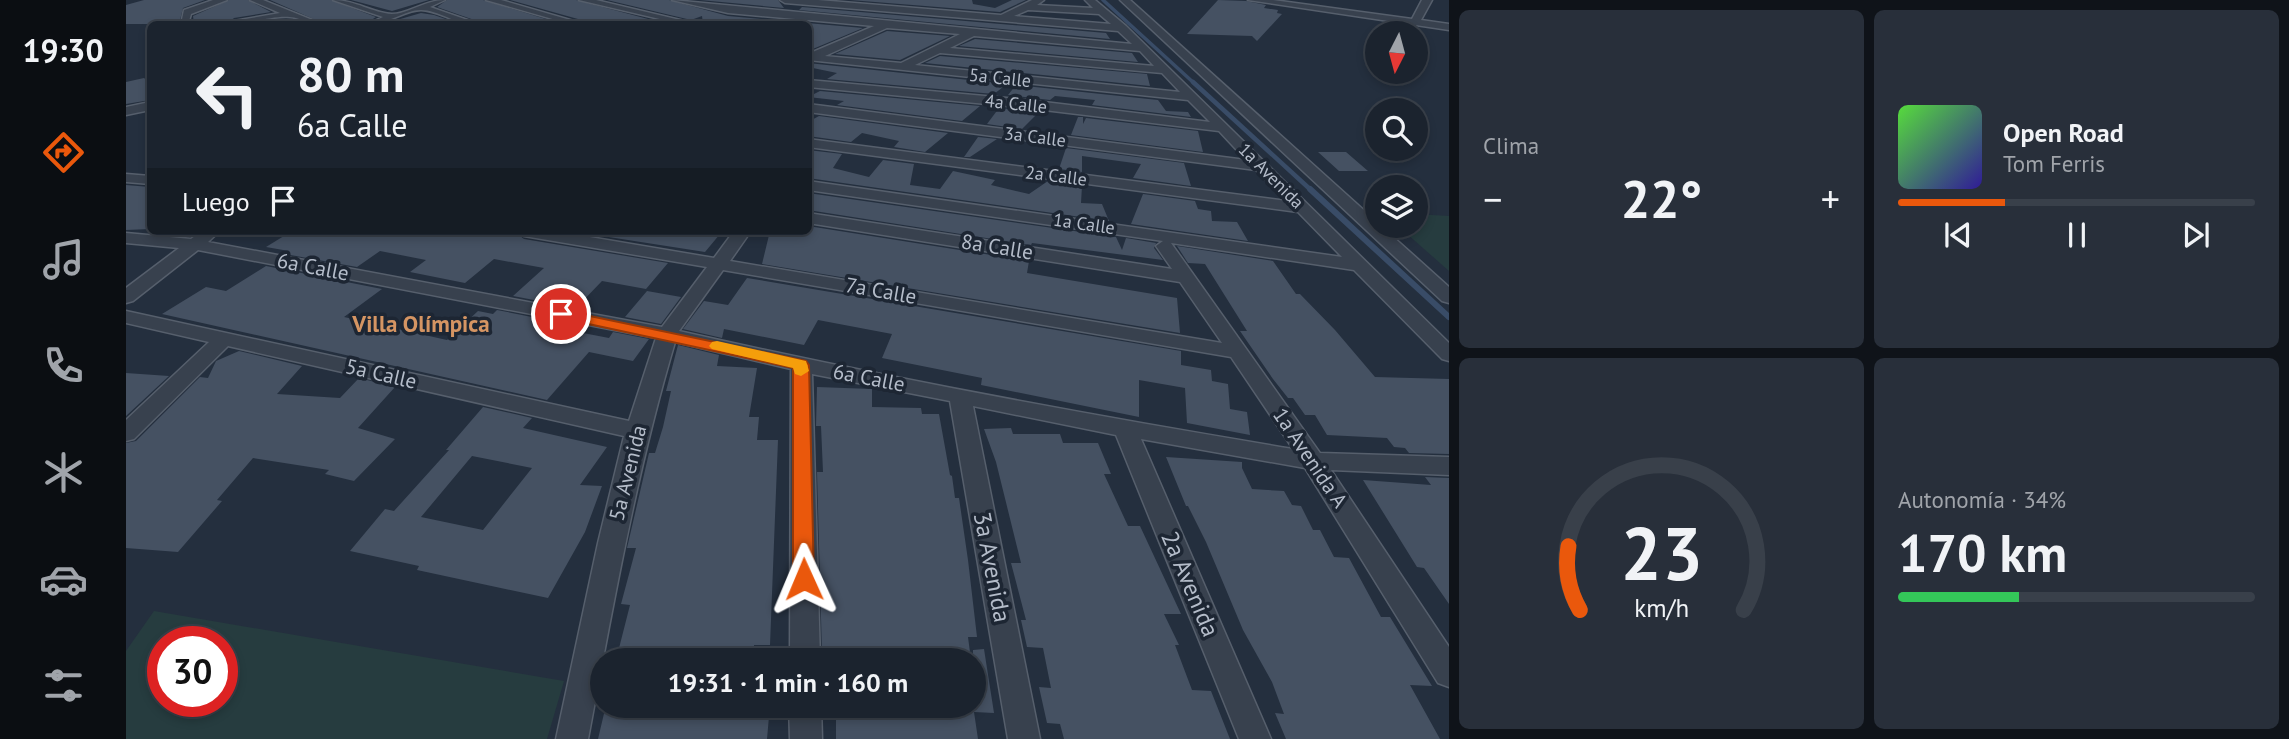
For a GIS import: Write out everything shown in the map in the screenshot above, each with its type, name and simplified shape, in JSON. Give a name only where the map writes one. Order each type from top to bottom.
[{"type":"street","points":[[186,21],[184,15],[192,9],[222,0]]},
{"type":"street","points":[[255,0],[310,21]]},
{"type":"street","points":[[338,0],[393,18]]},
{"type":"street","points":[[491,0],[566,21]]},
{"type":"street","points":[[584,0],[691,21]]},
{"type":"street","points":[[557,21],[630,0]]},
{"type":"street","points":[[677,0],[733,10],[1143,48]]},
{"type":"street","points":[[700,21],[765,0]]},
{"type":"street","points":[[785,0],[1122,28]]},
{"type":"street","points":[[812,24],[873,0]]},
{"type":"street","points":[[812,110],[1039,0]]},
{"type":"street","name":"1a Avenida","points":[[1090,0],[1143,48],[1449,355]]},
{"type":"street","points":[[1125,0],[1449,297]]},
{"type":"street","points":[[1253,0],[1326,10],[1372,12],[1407,21]]},
{"type":"street","points":[[1326,10],[1333,0]]},
{"type":"street","points":[[1416,21],[1427,0]]},
{"type":"street","points":[[383,21],[431,2],[468,21]]},
{"type":"street","points":[[1001,4],[1102,11]]},
{"type":"street","points":[[249,21],[290,13]]},
{"type":"street","points":[[812,57],[885,25]]},
{"type":"street","points":[[1428,25],[1449,27]]},
{"type":"street","points":[[938,50],[1164,70]]},
{"type":"street","name":"5a Calle","points":[[812,58],[1191,97]]},
{"type":"street","name":"4a Calle","points":[[812,83],[1019,103],[1223,128]]},
{"type":"street","points":[[126,111],[147,107]]},
{"type":"street","name":"3a Calle","points":[[812,110],[1262,166]]},
{"type":"street","name":"2a Calle","points":[[812,144],[1303,208]]},
{"type":"street","points":[[126,178],[147,180]]},
{"type":"street","name":"1a Calle","points":[[812,186],[1359,264]]},
{"type":"street","name":"8a Calle","points":[[812,219],[1186,277]]},
{"type":"street","points":[[126,297],[206,235]]},
{"type":"street","name":"7a Calle","points":[[548,235],[1237,352]]},
{"type":"street","name":"5a Avenida","points":[[572,739],[611,543],[637,431],[667,334],[740,235]]},
{"type":"street","name":"6a Calle","points":[[126,238],[193,244],[667,334],[801,365],[1125,429],[1313,461],[1449,466]]},
{"type":"street","name":"1a Avenida A","points":[[1165,246],[1313,461],[1449,673]]},
{"type":"street","name":"5a Calle","points":[[126,317],[637,431]]},
{"type":"street","points":[[126,433],[222,340]]},
{"type":"street","points":[[801,365],[805,648]]},
{"type":"street","name":"3a Avenida","points":[[960,395],[1024,739]]},
{"type":"street","name":"2a Avenida","points":[[1125,429],[1255,739]]},
{"type":"street","points":[[805,718],[806,739]]},
{"type":"green space","points":[[1428,215],[1449,216],[1449,271],[1412,238],[1428,238]]},
{"type":"green space","points":[[154,611],[564,681],[547,739],[126,739],[126,651]]},
{"type":"building","points":[[144,0],[205,0],[183,8],[180,21],[147,21],[147,24],[126,24],[126,5]]},
{"type":"building","points":[[229,0],[248,0],[271,12],[234,18],[230,21],[194,21],[193,16]]},
{"type":"building","points":[[270,0],[331,0],[376,17],[370,21],[318,21]]},
{"type":"building","points":[[351,0],[429,0],[392,11]]},
{"type":"building","points":[[447,0],[483,0],[552,21],[477,21],[437,7]]},
{"type":"building","points":[[510,0],[576,0],[656,21],[585,21]]},
{"type":"building","points":[[607,0],[669,0],[728,16],[784,21],[703,21],[702,16],[691,20]]},
{"type":"building","points":[[700,0],[778,0],[784,8]]},
{"type":"building","points":[[850,0],[972,0],[973,4],[995,8],[1012,0],[1026,0],[1000,12]]},
{"type":"building","points":[[1218,0],[1266,5],[1264,8],[1278,10],[1277,13],[1282,14],[1257,41],[1252,36],[1187,34]]},
{"type":"building","points":[[802,7],[1106,33],[1110,39],[799,10]]},
{"type":"building","points":[[421,13],[451,21],[393,21]]},
{"type":"building","points":[[812,23],[863,28],[812,49]]},
{"type":"building","points":[[887,31],[950,36],[900,60],[835,54]]},
{"type":"building","points":[[975,39],[1132,53],[1138,62],[959,46]]},
{"type":"building","points":[[940,56],[1147,74],[1150,86],[925,63]]},
{"type":"building","points":[[812,63],[1007,84],[994,94],[827,79],[837,73],[812,68]]},
{"type":"building","points":[[144,78],[147,80],[147,100],[126,104],[126,82]]},
{"type":"building","points":[[1016,85],[1158,100],[1166,111],[1188,112],[1191,117],[1092,105],[1095,100],[1055,96],[1050,100],[1008,95]]},
{"type":"building","points":[[820,91],[980,106],[962,121],[837,105],[844,101],[812,97]]},
{"type":"building","points":[[999,108],[1039,112],[1022,129],[987,124]]},
{"type":"building","points":[[819,116],[948,133],[925,152],[894,147],[899,141],[862,133],[851,142],[812,137],[812,120]]},
{"type":"building","points":[[1078,117],[1083,117],[1083,124],[1086,118],[1198,131],[1203,152],[1071,135]]},
{"type":"building","points":[[978,137],[997,139],[970,157],[964,157]]},
{"type":"building","points":[[1066,148],[1184,163],[1191,186],[1133,178],[1141,164],[1082,156],[1082,172],[1059,169]]},
{"type":"building","points":[[812,150],[842,154],[833,168],[869,177],[883,160],[914,164],[910,185],[940,189],[953,171],[995,180],[991,185],[1029,194],[1048,181],[1082,186],[1081,203],[1102,204],[1109,221],[812,179]]},
{"type":"building","points":[[1318,152],[1346,152],[1368,171],[1339,171]]},
{"type":"building","points":[[126,185],[147,187],[147,229],[126,230]]},
{"type":"building","points":[[812,194],[1116,237],[1122,250],[1126,238],[1156,243],[1154,248],[1163,260],[1032,243],[1031,245],[812,211]]},
{"type":"building","points":[[1143,194],[1195,201],[1198,209],[1211,211],[1212,221],[1237,222],[1248,241],[1131,224]]},
{"type":"building","points":[[812,227],[1029,261],[1027,273],[1177,298],[1180,333],[762,264],[769,235],[812,235]]},
{"type":"building","points":[[286,235],[519,235],[524,239],[668,263],[646,289],[602,281],[576,308],[513,296],[544,268],[494,259],[465,283],[410,272],[426,260],[380,251],[357,267],[285,254],[289,251],[266,247]]},
{"type":"building","points":[[596,235],[719,235],[705,252]]},
{"type":"building","points":[[1177,246],[1273,261],[1296,294],[1300,294],[1335,330],[1375,377],[1449,379],[1449,454],[1409,453],[1405,448],[1394,447],[1387,438],[1327,435],[1315,415],[1305,415],[1293,398],[1288,398],[1273,379],[1240,331],[1247,331],[1205,264],[1188,263]]},
{"type":"building","points":[[266,266],[382,289],[344,317],[447,340],[478,311],[493,314],[497,310],[562,323],[557,328],[609,338],[613,332],[649,339],[633,361],[589,352],[547,400],[162,314],[206,287],[226,291]]},
{"type":"building","points":[[747,278],[1181,351],[1181,365],[1211,370],[1212,381],[1228,384],[1230,409],[1247,412],[1250,435],[1187,423],[1185,388],[1139,380],[1139,417],[981,385],[982,378],[882,358],[892,334],[818,320],[804,345],[724,329],[722,338],[683,329],[704,301],[728,305]]},
{"type":"building","points":[[647,291],[681,297],[661,324],[625,317]]},
{"type":"building","points":[[678,345],[719,355],[717,366],[757,368],[749,417],[759,417],[757,440],[778,440],[770,645],[754,645],[754,648],[619,648],[630,605],[621,604],[636,548],[627,548],[649,453],[655,453],[663,427],[671,391],[666,391]]},
{"type":"building","points":[[239,351],[302,366],[277,394],[340,398],[359,378],[395,387],[358,428],[395,439],[354,481],[325,474],[329,470],[253,458],[217,500],[222,501],[178,552],[126,548],[126,443],[136,441],[200,377],[208,378],[216,361]]},
{"type":"building","points":[[126,373],[169,376],[126,416]]},
{"type":"building","points":[[817,387],[872,389],[872,407],[921,408],[922,414],[939,414],[955,498],[959,498],[968,560],[977,637],[968,637],[969,648],[822,648],[817,472],[823,472],[821,426],[816,426]]},
{"type":"building","points":[[483,407],[532,418],[523,428],[607,447],[580,485],[602,486],[585,532],[548,598],[417,570],[419,566],[350,551],[385,509],[394,511],[449,450],[446,450]],"holes":[[[472,456],[532,468],[483,530],[421,517]]]},
{"type":"building","points":[[1011,428],[1013,434],[1060,434],[1063,443],[1098,443],[1111,474],[1104,474],[1128,526],[1140,526],[1181,614],[1164,614],[1179,645],[1175,645],[1192,690],[1211,691],[1230,739],[1064,739],[1060,724],[1047,723],[1039,687],[1051,688],[1043,648],[1027,647],[1021,620],[1026,620],[1011,563],[1021,563],[996,462],[984,429]]},
{"type":"building","points":[[1166,457],[1242,462],[1252,489],[1284,491],[1292,505],[1301,506],[1313,530],[1320,530],[1334,557],[1349,558],[1381,617],[1390,617],[1432,686],[1410,685],[1440,739],[1286,739],[1275,713],[1284,714],[1272,682],[1243,630]]},
{"type":"building","points":[[1425,477],[1449,478],[1449,604],[1424,568],[1417,567],[1363,480],[1431,485]]},
{"type":"building","points":[[986,662],[994,713],[986,713]]},
{"type":"building","points":[[603,718],[769,718],[767,739],[598,739]]},
{"type":"building","points":[[836,718],[975,718],[978,739],[836,739]]},
{"type":"waterway","points":[[1103,0],[1195,84]]},
{"type":"waterway","points":[[1193,82],[1312,191]]},
{"type":"waterway","points":[[1310,189],[1449,317]]},
{"type":"slow traffic","points":[[717,346],[801,365],[801,371]]},
{"type":"district","name":"Villa Olímpica","points":[[421,324]]},
{"type":"route","points":[[561,314],[667,334],[801,365],[804,579]]}]
